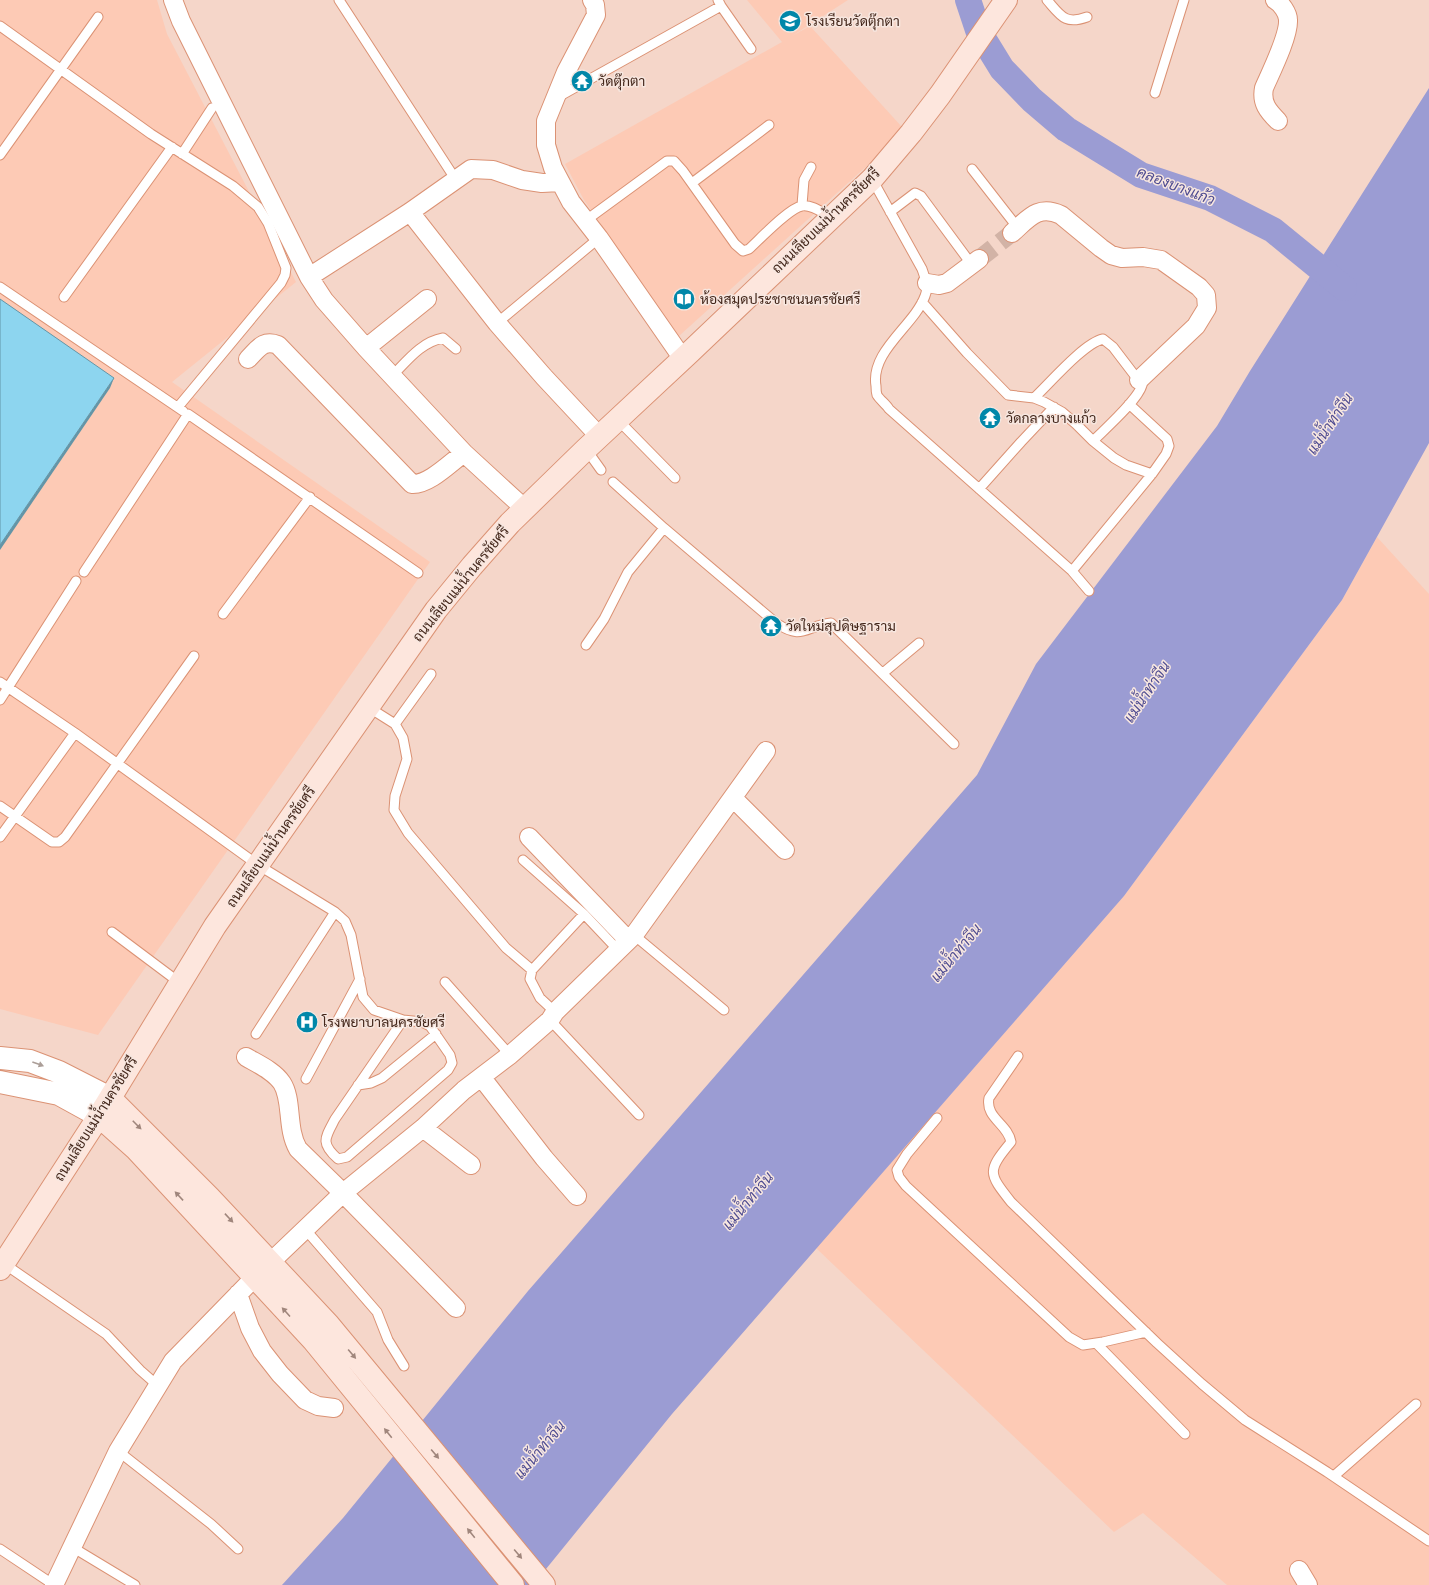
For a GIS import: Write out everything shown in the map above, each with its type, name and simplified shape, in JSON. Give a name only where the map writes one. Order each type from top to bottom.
[{"type":"main road","name":"ถนนเลียบแม่น้ำนครชัยศรี","points":[[1,1265],[104,1107],[215,926],[436,610],[510,523],[872,179],[911,133],[1006,0]]},
{"type":"main road","points":[[104,1107],[209,1197],[271,1262],[328,1324],[544,1585]]},
{"type":"main road","points":[[104,1107],[136,1149],[313,1340],[513,1585]]},
{"type":"street","points":[[173,0],[181,21],[309,277],[324,300],[366,348],[464,453],[525,509]]},
{"type":"street","points":[[592,0],[595,5],[596,15],[566,72],[546,121],[546,145],[553,168],[571,202],[599,238],[683,359]]},
{"type":"street","points":[[1275,0],[1285,10],[1288,20],[1286,33],[1264,88],[1262,97],[1266,108],[1278,121]]},
{"type":"street","points":[[309,277],[410,212],[471,169],[492,170],[522,180],[542,183],[560,182]]},
{"type":"street","points":[[1015,230],[1036,214],[1044,210],[1053,211],[1111,255],[1122,258],[1143,257],[1161,260],[1199,287],[1206,295],[1207,308],[1196,326],[1139,380]]},
{"type":"street","points":[[410,212],[497,323],[544,377],[593,443]]},
{"type":"street","points":[[927,283],[939,285],[947,283],[975,262]]},
{"type":"street","points":[[366,348],[427,299]]},
{"type":"street","points":[[248,359],[264,344],[270,342],[278,345],[412,484],[426,482],[464,453]]},
{"type":"street","points":[[54,1585],[118,1450],[173,1361],[305,1228],[343,1193],[423,1128],[464,1090],[482,1078],[510,1055],[627,942],[766,751]]},
{"type":"street","points":[[733,798],[785,850]]},
{"type":"street","points":[[529,837],[627,942]]},
{"type":"street","points":[[246,1057],[275,1075],[282,1083],[286,1093],[290,1129],[298,1149],[456,1308]]},
{"type":"street","points":[[0,1058],[30,1061],[59,1072],[104,1107]]},
{"type":"street","points":[[482,1078],[544,1158],[577,1196]]},
{"type":"street","points":[[0,1082],[59,1094],[104,1107]]},
{"type":"street","points":[[423,1128],[471,1165]]},
{"type":"street","points":[[238,1294],[250,1328],[262,1351],[280,1374],[305,1400],[318,1406],[334,1408]]},
{"type":"street","points":[[1299,1570],[1308,1585]]},
{"type":"lane","points":[[339,0],[456,180]]},
{"type":"lane","points":[[1047,0],[1058,13],[1067,20],[1076,21],[1087,17]]},
{"type":"lane","points":[[1155,94],[1184,0]]},
{"type":"lane","points":[[555,99],[719,3],[751,49]]},
{"type":"lane","points":[[0,155],[98,17]]},
{"type":"lane","points":[[0,26],[182,154],[233,186],[258,207],[268,223],[286,268],[285,275],[281,283],[178,408]]},
{"type":"lane","points":[[182,154],[212,108]]},
{"type":"lane","points":[[692,183],[769,125]]},
{"type":"lane","points":[[64,297],[172,147]]},
{"type":"lane","points":[[586,221],[667,161],[674,161],[692,183],[735,244],[743,251],[749,249],[792,211],[802,205],[810,206],[832,218]]},
{"type":"lane","points":[[802,205],[804,180],[811,167]]},
{"type":"lane","points":[[972,169],[1015,230]]},
{"type":"lane","points":[[872,179],[922,269],[927,283],[925,296],[922,302],[888,348],[875,369],[877,394],[889,409],[1072,571],[1089,591]]},
{"type":"lane","points":[[890,212],[915,193],[921,196],[975,262]]},
{"type":"lane","points":[[497,323],[599,238]]},
{"type":"lane","points":[[0,288],[310,497],[418,573]]},
{"type":"lane","points":[[922,302],[966,353],[1008,395],[1034,398],[1054,407],[1076,424],[1093,441],[1114,458],[1126,465],[1152,474]]},
{"type":"lane","points":[[392,376],[414,353],[433,340],[443,338],[456,349]]},
{"type":"lane","points":[[1034,398],[1082,351],[1097,340],[1103,339],[1113,347],[1142,385],[1141,391],[1093,441]]},
{"type":"lane","points":[[1072,571],[1152,474],[1166,454],[1169,446],[1167,439],[1129,404]]},
{"type":"lane","points":[[979,489],[1054,407]]},
{"type":"lane","points":[[84,572],[188,414]]},
{"type":"lane","points":[[618,420],[675,478]]},
{"type":"lane","points":[[593,443],[601,470]]},
{"type":"lane","points":[[613,482],[664,528],[788,631],[804,632],[822,624],[830,623],[883,673],[954,744]]},
{"type":"lane","points":[[223,614],[310,497]]},
{"type":"lane","points":[[586,645],[604,619],[628,572],[664,528]]},
{"type":"lane","points":[[0,700],[76,581]]},
{"type":"lane","points":[[883,673],[920,643]]},
{"type":"lane","points":[[0,806],[52,842],[59,842],[65,837],[118,764],[194,656]]},
{"type":"lane","points":[[395,724],[431,674]]},
{"type":"lane","points":[[0,682],[75,732],[258,865],[335,912],[345,921],[350,935],[363,997],[374,1010],[403,1020],[422,1022],[430,1026],[436,1034],[450,1055],[452,1063],[448,1070],[347,1157],[338,1159],[326,1145],[326,1139],[335,1119],[403,1020]]},
{"type":"lane","points":[[368,707],[395,724],[403,738],[407,759],[395,796],[394,810],[408,833],[506,948],[532,970]]},
{"type":"lane","points":[[0,837],[75,732]]},
{"type":"lane","points":[[523,860],[584,914],[627,942],[724,1010]]},
{"type":"lane","points":[[256,1034],[335,912]]},
{"type":"lane","points":[[584,914],[532,970],[530,979],[552,1016],[639,1115]]},
{"type":"lane","points":[[112,932],[180,983]]},
{"type":"lane","points":[[306,1079],[360,979]]},
{"type":"lane","points":[[445,982],[510,1055]]},
{"type":"lane","points":[[358,1085],[371,1083],[382,1078],[436,1034]]},
{"type":"lane","points":[[1018,1056],[989,1098],[988,1105],[989,1111],[1009,1134],[1010,1142],[996,1160],[994,1176],[1011,1202],[1146,1332],[1202,1384],[1245,1420],[1334,1476],[1429,1541]]},
{"type":"lane","points":[[937,1118],[907,1154],[897,1170],[899,1177],[906,1186],[1069,1337],[1083,1345],[1146,1332]]},
{"type":"lane","points":[[305,1228],[377,1312],[388,1340],[404,1366]]},
{"type":"lane","points":[[1,1265],[106,1334],[140,1370],[157,1385]]},
{"type":"lane","points":[[1096,1343],[1185,1434]]},
{"type":"lane","points":[[1334,1476],[1416,1404]]},
{"type":"lane","points":[[118,1450],[211,1524],[238,1549]]},
{"type":"lane","points":[[72,1547],[135,1585]]},
{"type":"lane","points":[[0,1549],[54,1585]]},
{"type":"shaded area","points":[[0,0],[157,0],[167,34],[296,282],[172,382],[430,562],[98,1035],[0,1009]]},
{"type":"shaded area","points":[[747,0],[848,0],[792,36],[810,26],[902,127],[869,164],[679,336],[584,200],[565,164],[782,42]]},
{"type":"shaded area","points":[[1377,537],[1429,594],[1429,1585],[1227,1585],[1143,1513],[1114,1532],[816,1248],[1124,896],[1342,600]]},
{"type":"water","name":"แม่น้ำท่าจีน","points":[[1429,88],[1429,443],[1342,600],[1124,896],[672,1414],[533,1585],[282,1585],[343,1518],[528,1291],[977,775],[1036,664],[1217,426],[1250,371]]},
{"type":"building","points":[[0,299],[114,378],[0,545]]},
{"type":"waterway","name":"คลองบางแก้ว","points":[[968,0],[978,30],[1002,69],[1032,100],[1066,129],[1141,175],[1210,198],[1273,230],[1344,288]]},
{"type":"tunnel","points":[[979,259],[1012,233]]},
{"type":"place","name":"โรงเรียนวัดตุ๊กตา","points":[[790,21]]},
{"type":"place","name":"วัดตุ๊กตา","points":[[582,81]]},
{"type":"place","name":"ห้องสมุดประชาชนนครชัยศรี","points":[[684,299]]},
{"type":"place","name":"วัดกลางบางแก้ว","points":[[990,418]]},
{"type":"place","name":"วัดใหม่สุปดิษฐาราม","points":[[771,626]]},
{"type":"place","name":"โรงพยาบาลนครชัยศรี","points":[[307,1022]]}]
